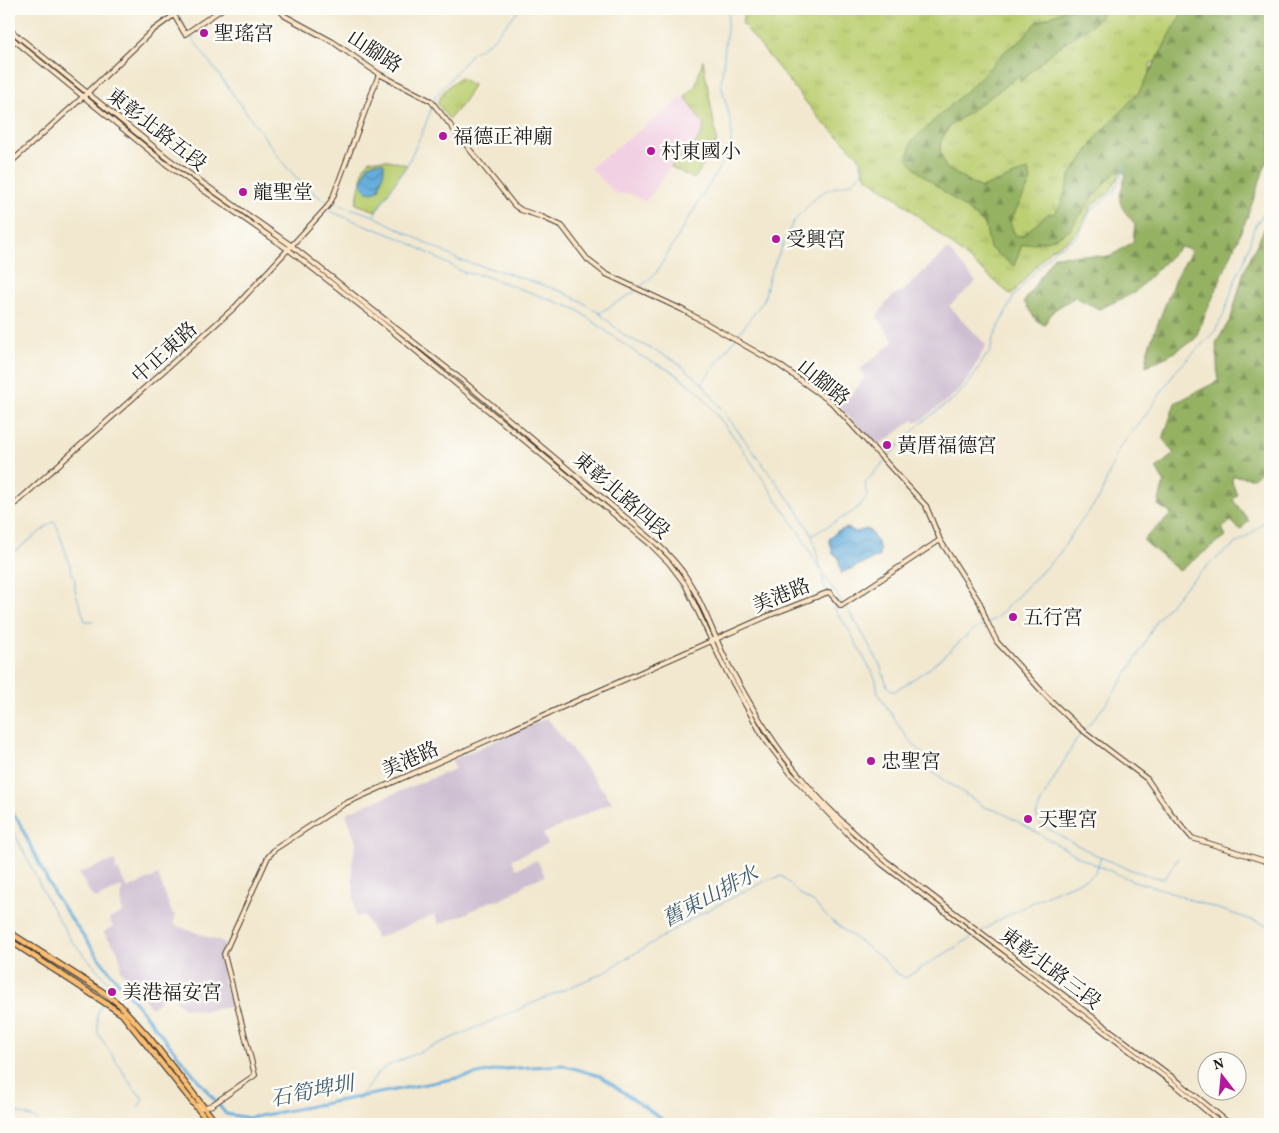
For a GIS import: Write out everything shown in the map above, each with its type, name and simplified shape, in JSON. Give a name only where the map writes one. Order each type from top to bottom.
[{"type":"main road","points":[[9,932],[109,995],[120,1005],[148,1036],[217,1124]]},
{"type":"main road","points":[[9,940],[122,1014],[210,1124]]},
{"type":"street","points":[[9,164],[152,31],[174,15],[184,34],[222,9]]},
{"type":"street","name":"山腳路","points":[[278,9],[286,16],[333,42],[379,74],[433,103],[514,205],[521,210],[562,226],[592,265],[606,274],[682,310],[779,365],[831,402],[926,506],[940,540]]},
{"type":"street","name":"東彰北路五段","points":[[9,30],[166,164],[291,248]]},
{"type":"street","name":"東彰北路五段","points":[[9,36],[85,95]]},
{"type":"street","name":"中正東路","points":[[9,509],[235,308],[328,206],[379,74]]},
{"type":"street","name":"東彰北路四段","points":[[291,248],[462,380],[664,550],[690,582],[728,663],[770,736],[795,771],[856,835]]},
{"type":"street","name":"東彰北路四段","points":[[291,248],[650,544],[685,584],[711,642],[755,724],[772,749],[811,797],[851,837]]},
{"type":"street","points":[[564,473],[568,468]]},
{"type":"street","points":[[940,540],[980,603],[997,642],[1048,698],[1081,729],[1147,779],[1170,812],[1192,838],[1265,861],[1270,865]]},
{"type":"street","name":"美港路","points":[[203,1108],[214,1104],[255,1075],[224,954],[268,857],[275,849],[344,804],[716,639],[827,593],[841,606],[940,540]]},
{"type":"street","name":"東彰北路三段","points":[[856,835],[886,861],[1180,1083],[1230,1124]]},
{"type":"street","name":"東彰北路三段","points":[[851,837],[882,864],[1178,1087],[1222,1124]]},
{"type":"street","points":[[194,1104],[203,1108]]},
{"type":"shaded area","name":"村東國小","points":[[685,96],[704,125],[699,141],[675,161],[645,202],[629,193],[617,194],[590,168]]},
{"type":"shaded area","points":[[948,249],[976,282],[949,306],[986,345],[961,389],[924,418],[916,423],[913,420],[877,447],[838,405],[850,396],[866,377],[860,369],[894,342],[877,316],[892,296],[903,291]]},
{"type":"shaded area","points":[[547,718],[612,802],[543,834],[548,844],[512,859],[516,869],[537,860],[545,876],[526,883],[500,900],[488,902],[465,914],[439,924],[434,915],[377,938],[364,915],[355,917],[352,865],[356,842],[346,813],[455,769],[452,760]]},
{"type":"shaded area","points":[[115,860],[116,871],[119,871],[127,889],[158,875],[172,913],[175,915],[174,925],[225,943],[221,954],[223,979],[232,1007],[202,1011],[183,1007],[176,1001],[173,994],[166,995],[152,1008],[120,970],[121,963],[117,949],[103,932],[113,927],[109,919],[123,912],[121,906],[122,886],[96,899],[91,895],[79,873]]},
{"type":"green space","points":[[745,9],[1192,9],[1160,59],[1150,64],[1151,88],[1127,162],[1109,193],[1092,205],[1078,232],[1050,250],[1011,295],[898,199],[865,176],[859,157],[822,122],[742,23]]},
{"type":"green space","points":[[1067,9],[1086,9],[1103,14],[1093,24],[1053,51],[1020,82],[1020,75],[949,127],[941,141],[940,152],[946,168],[981,188],[1028,170],[1031,181],[1010,222],[1015,235],[1022,236],[1049,213],[1054,214],[1061,205],[1070,176],[1096,138],[1139,92],[1184,9],[1270,9],[1270,152],[1248,215],[1195,339],[1168,356],[1146,366],[1148,349],[1175,279],[1192,250],[1180,247],[1134,293],[1099,309],[1075,297],[1054,310],[1044,325],[1036,320],[1024,302],[1054,256],[1083,255],[1109,257],[1133,242],[1135,224],[1124,210],[1120,200],[1126,173],[1116,172],[1095,195],[1069,231],[1050,240],[1022,245],[1014,266],[990,248],[985,224],[919,172],[908,159],[911,142],[985,73],[1006,50],[1018,43],[1037,22]]},
{"type":"green space","points":[[703,60],[716,135],[716,145],[694,179],[671,167],[699,139],[702,133],[704,125],[685,96],[695,87]]},
{"type":"green space","points":[[460,78],[473,85],[464,102],[449,119],[437,103],[453,82]]},
{"type":"green space","points":[[370,160],[389,160],[407,165],[376,211],[356,204],[364,166]]},
{"type":"green space","points":[[1270,217],[1270,462],[1253,478],[1233,476],[1232,482],[1237,495],[1233,500],[1249,521],[1240,530],[1231,521],[1222,528],[1226,536],[1179,571],[1143,540],[1172,514],[1158,505],[1164,482],[1156,468],[1174,454],[1163,439],[1175,403],[1218,381],[1216,343],[1231,318],[1244,271]]},
{"type":"water","points":[[376,162],[384,163],[384,170],[379,190],[372,192],[365,190],[361,183],[368,165]]},
{"type":"water","points":[[848,528],[856,532],[866,529],[870,530],[879,546],[880,553],[879,557],[841,573],[838,557],[833,554],[829,539],[837,531]]},
{"type":"waterway","points":[[175,9],[187,30]]},
{"type":"waterway","points":[[374,215],[407,165],[423,131],[436,96],[472,53],[490,42],[520,9]]},
{"type":"waterway","points":[[639,288],[656,273],[731,148],[731,123],[721,84],[729,9]]},
{"type":"waterway","points":[[1269,33],[1270,45]]},
{"type":"waterway","points":[[189,34],[285,165],[303,185],[321,198],[374,216],[459,260],[507,273],[563,292],[599,313],[625,336],[674,360],[702,383],[797,510],[812,535],[822,573],[859,627],[880,665],[887,686],[893,692],[930,668],[973,630],[995,619],[1060,553],[1076,528],[1100,497],[1118,450],[1151,408],[1175,372],[1215,331],[1223,316],[1238,273],[1244,262],[1254,228],[1270,203]]},
{"type":"waterway","points":[[702,383],[764,300],[773,267],[793,222],[818,195],[827,190],[853,182],[864,169],[860,159]]},
{"type":"waterway","points":[[886,459],[921,423],[957,396],[970,382],[986,356],[990,353],[992,341],[1014,296],[1055,249],[1079,235],[1091,210],[1113,193],[1127,164]]},
{"type":"waterway","points":[[329,211],[404,240],[465,273],[482,275],[576,309],[639,355],[673,372],[699,392],[737,441],[800,534],[821,571]]},
{"type":"waterway","points":[[599,313],[636,291]]},
{"type":"waterway","points":[[813,535],[854,511],[867,497],[865,483],[884,462]]},
{"type":"waterway","points":[[1178,858],[1164,879],[1148,875],[1116,864],[1070,841],[1040,824],[1036,815],[1042,800],[1076,740],[1107,703],[1133,664],[1157,620],[1183,589],[1215,559],[1270,517]]},
{"type":"waterway","points":[[9,556],[54,521],[75,581],[75,590],[85,621],[93,621]]},
{"type":"waterway","points":[[822,574],[824,585],[837,613],[849,630],[876,680],[878,694],[906,736],[923,754],[929,769],[934,773],[986,808],[999,811],[1083,859],[1133,881],[1166,890],[1270,926]]},
{"type":"waterway","name":"石筍埤圳","points":[[9,811],[18,820],[55,896],[102,962],[226,1114],[249,1118],[504,1069],[562,1065],[600,1076],[669,1124]]},
{"type":"waterway","points":[[9,824],[49,903],[71,940],[110,984],[106,992]]},
{"type":"waterway","name":"舊東山排水","points":[[982,931],[1047,895],[1090,877],[1096,871],[1101,857]]},
{"type":"waterway","name":"舊東山排水","points":[[360,1097],[377,1074],[387,1066],[603,973],[698,915],[765,881],[782,876],[802,896],[813,902],[829,919],[883,959],[894,971],[905,978],[979,933]]},
{"type":"waterway","points":[[102,1003],[97,1014],[98,1033],[130,1083],[143,1099],[138,1108]]},
{"type":"waterway","points":[[13,1111],[34,1118],[40,1124]]},
{"type":"place","name":"聖瑤宮","points":[[204,33]]},
{"type":"place","name":"福德正神廟","points":[[443,136]]},
{"type":"place","name":"村東國小","points":[[651,151]]},
{"type":"place","name":"龍聖堂","points":[[243,192]]},
{"type":"place","name":"受興宮","points":[[776,239]]},
{"type":"place","name":"黃厝福德宮","points":[[887,445]]},
{"type":"place","name":"五行宮","points":[[1013,617]]},
{"type":"place","name":"忠聖宮","points":[[871,761]]},
{"type":"place","name":"天聖宮","points":[[1028,819]]},
{"type":"place","name":"美港福安宮","points":[[112,992]]}]
